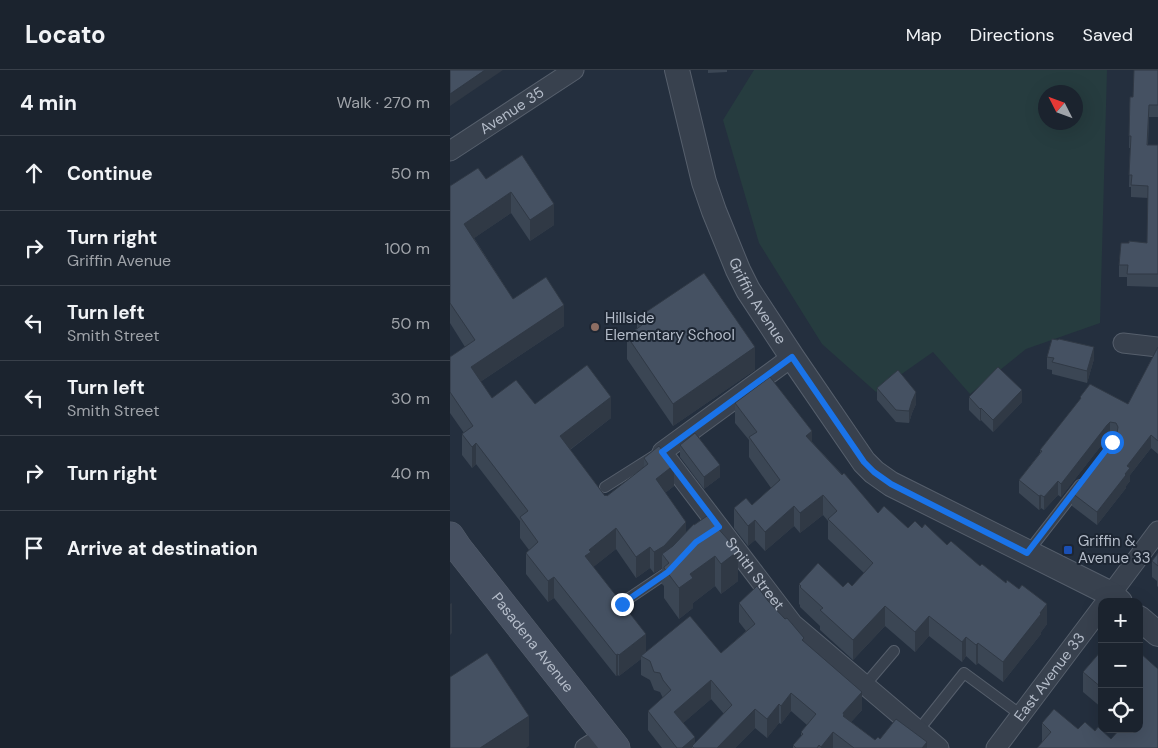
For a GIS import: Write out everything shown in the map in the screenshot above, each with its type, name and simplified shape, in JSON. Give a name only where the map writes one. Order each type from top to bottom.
[{"type":"main road","name":"Pasadena Avenue","points":[[450,536],[602,744]]},
{"type":"street","name":"Avenue 35","points":[[450,151],[574,70]]},
{"type":"street","name":"Griffin Avenue","points":[[676,70],[704,182],[738,270],[748,290],[864,462],[891,484],[1027,553],[1104,598]]},
{"type":"street","points":[[1123,343],[1158,347]]},
{"type":"street","points":[[662,452],[792,357]]},
{"type":"street","name":"Smith Street","points":[[662,452],[716,529],[793,624],[939,748]]},
{"type":"street","name":"East Avenue 33","points":[[1111,598],[1158,531]]},
{"type":"street","name":"East Avenue 33","points":[[996,748],[1098,615]]},
{"type":"street","points":[[1143,621],[1158,634]]},
{"type":"lane","points":[[605,487],[662,452]]},
{"type":"lane","points":[[1027,553],[1085,478]]},
{"type":"lane","points":[[622,604],[668,572],[679,560]]},
{"type":"lane","points":[[865,685],[894,651]]},
{"type":"lane","points":[[925,722],[964,673],[1021,715]]},
{"type":"green space","points":[[754,70],[1107,70],[1100,323],[1026,349],[970,394],[933,352],[876,392],[822,344],[759,243],[723,120]]},
{"type":"building","points":[[450,70],[485,70],[450,94]]},
{"type":"building","points":[[1134,70],[1158,70],[1158,105],[1149,105],[1147,145],[1158,145],[1158,274],[1127,274],[1128,265],[1119,265],[1121,243],[1129,243],[1129,241],[1147,243],[1148,186],[1131,185],[1132,175],[1129,175],[1130,97],[1133,97]]},
{"type":"building","points":[[522,155],[554,204],[530,220],[511,192],[464,224],[513,299],[546,277],[564,305],[471,367],[492,398],[516,380],[535,404],[587,365],[611,397],[560,436],[605,496],[648,464],[644,458],[659,446],[674,465],[656,479],[686,522],[664,546],[654,552],[650,547],[636,557],[616,528],[589,550],[591,552],[585,556],[646,634],[619,655],[616,655],[554,577],[548,581],[526,553],[538,542],[520,517],[528,511],[476,443],[472,447],[462,434],[473,426],[450,392],[450,357],[475,340],[450,303],[450,186],[478,168],[486,179]]},
{"type":"building","points":[[704,273],[755,347],[673,404],[627,336],[642,325],[637,318]]},
{"type":"building","points":[[1052,339],[1094,347],[1087,371],[1052,362],[1054,358],[1047,357]]},
{"type":"building","points":[[1158,347],[1158,441],[1151,435],[1127,466],[1130,468],[1126,475],[1097,512],[1072,493],[1117,433],[1118,427],[1116,423],[1110,422],[1107,425],[1061,484],[1058,481],[1044,497],[1039,496],[1019,480],[1090,384],[1128,404]]},
{"type":"building","points":[[998,367],[1022,390],[993,420],[969,397]]},
{"type":"building","points":[[898,370],[916,392],[909,411],[896,410],[877,388]]},
{"type":"building","points":[[770,377],[812,431],[806,436],[842,475],[844,473],[878,513],[884,506],[908,528],[915,521],[922,528],[925,524],[947,545],[951,541],[980,566],[982,564],[1006,583],[1007,580],[1019,589],[1022,585],[1047,604],[1003,662],[978,643],[976,645],[966,637],[962,642],[929,616],[915,632],[885,606],[853,640],[820,610],[823,608],[799,584],[818,563],[843,587],[848,582],[852,586],[873,563],[828,519],[837,511],[823,495],[800,513],[794,506],[765,532],[755,520],[748,526],[734,508],[746,498],[752,505],[780,480],[749,437],[757,432],[735,403]]},
{"type":"building","points":[[695,433],[720,465],[704,477],[680,445]]},
{"type":"building","points":[[707,516],[738,551],[721,564],[715,556],[690,574],[693,578],[679,588],[664,568],[669,563],[662,554],[673,546],[694,524]]},
{"type":"building","points":[[1158,553],[1158,566],[1152,561]]},
{"type":"building","points":[[757,586],[768,601],[785,619],[787,618],[804,638],[802,640],[862,692],[843,713],[843,716],[875,740],[878,737],[880,739],[896,719],[927,742],[922,748],[854,748],[833,732],[821,747],[819,745],[817,748],[796,748],[793,745],[816,714],[791,693],[767,719],[755,709],[717,748],[694,748],[692,746],[732,705],[711,680],[674,712],[695,737],[682,748],[677,748],[648,711],[671,690],[660,673],[654,672],[650,661],[641,656],[690,616],[721,653],[755,624],[739,603]]},
{"type":"building","points":[[487,653],[529,716],[480,748],[450,748],[450,677]]},
{"type":"building","points":[[1098,655],[1098,685],[1083,672]]},
{"type":"building","points":[[1143,656],[1158,669],[1158,748],[1037,748],[1051,732],[1042,723],[1054,709],[1078,729],[1085,722],[1095,731],[1098,727],[1098,733],[1104,733],[1111,739],[1116,733],[1143,733]]},
{"type":"place","name":"Hillside Elementary School","points":[[595,327]]},
{"type":"place","name":"Griffin & Avenue 33","points":[[1068,550]]},
{"type":"route","points":[[622,604],[668,572],[696,542],[719,527],[662,452],[792,357],[864,462],[874,472],[891,484],[1027,553],[1112,442]]}]
